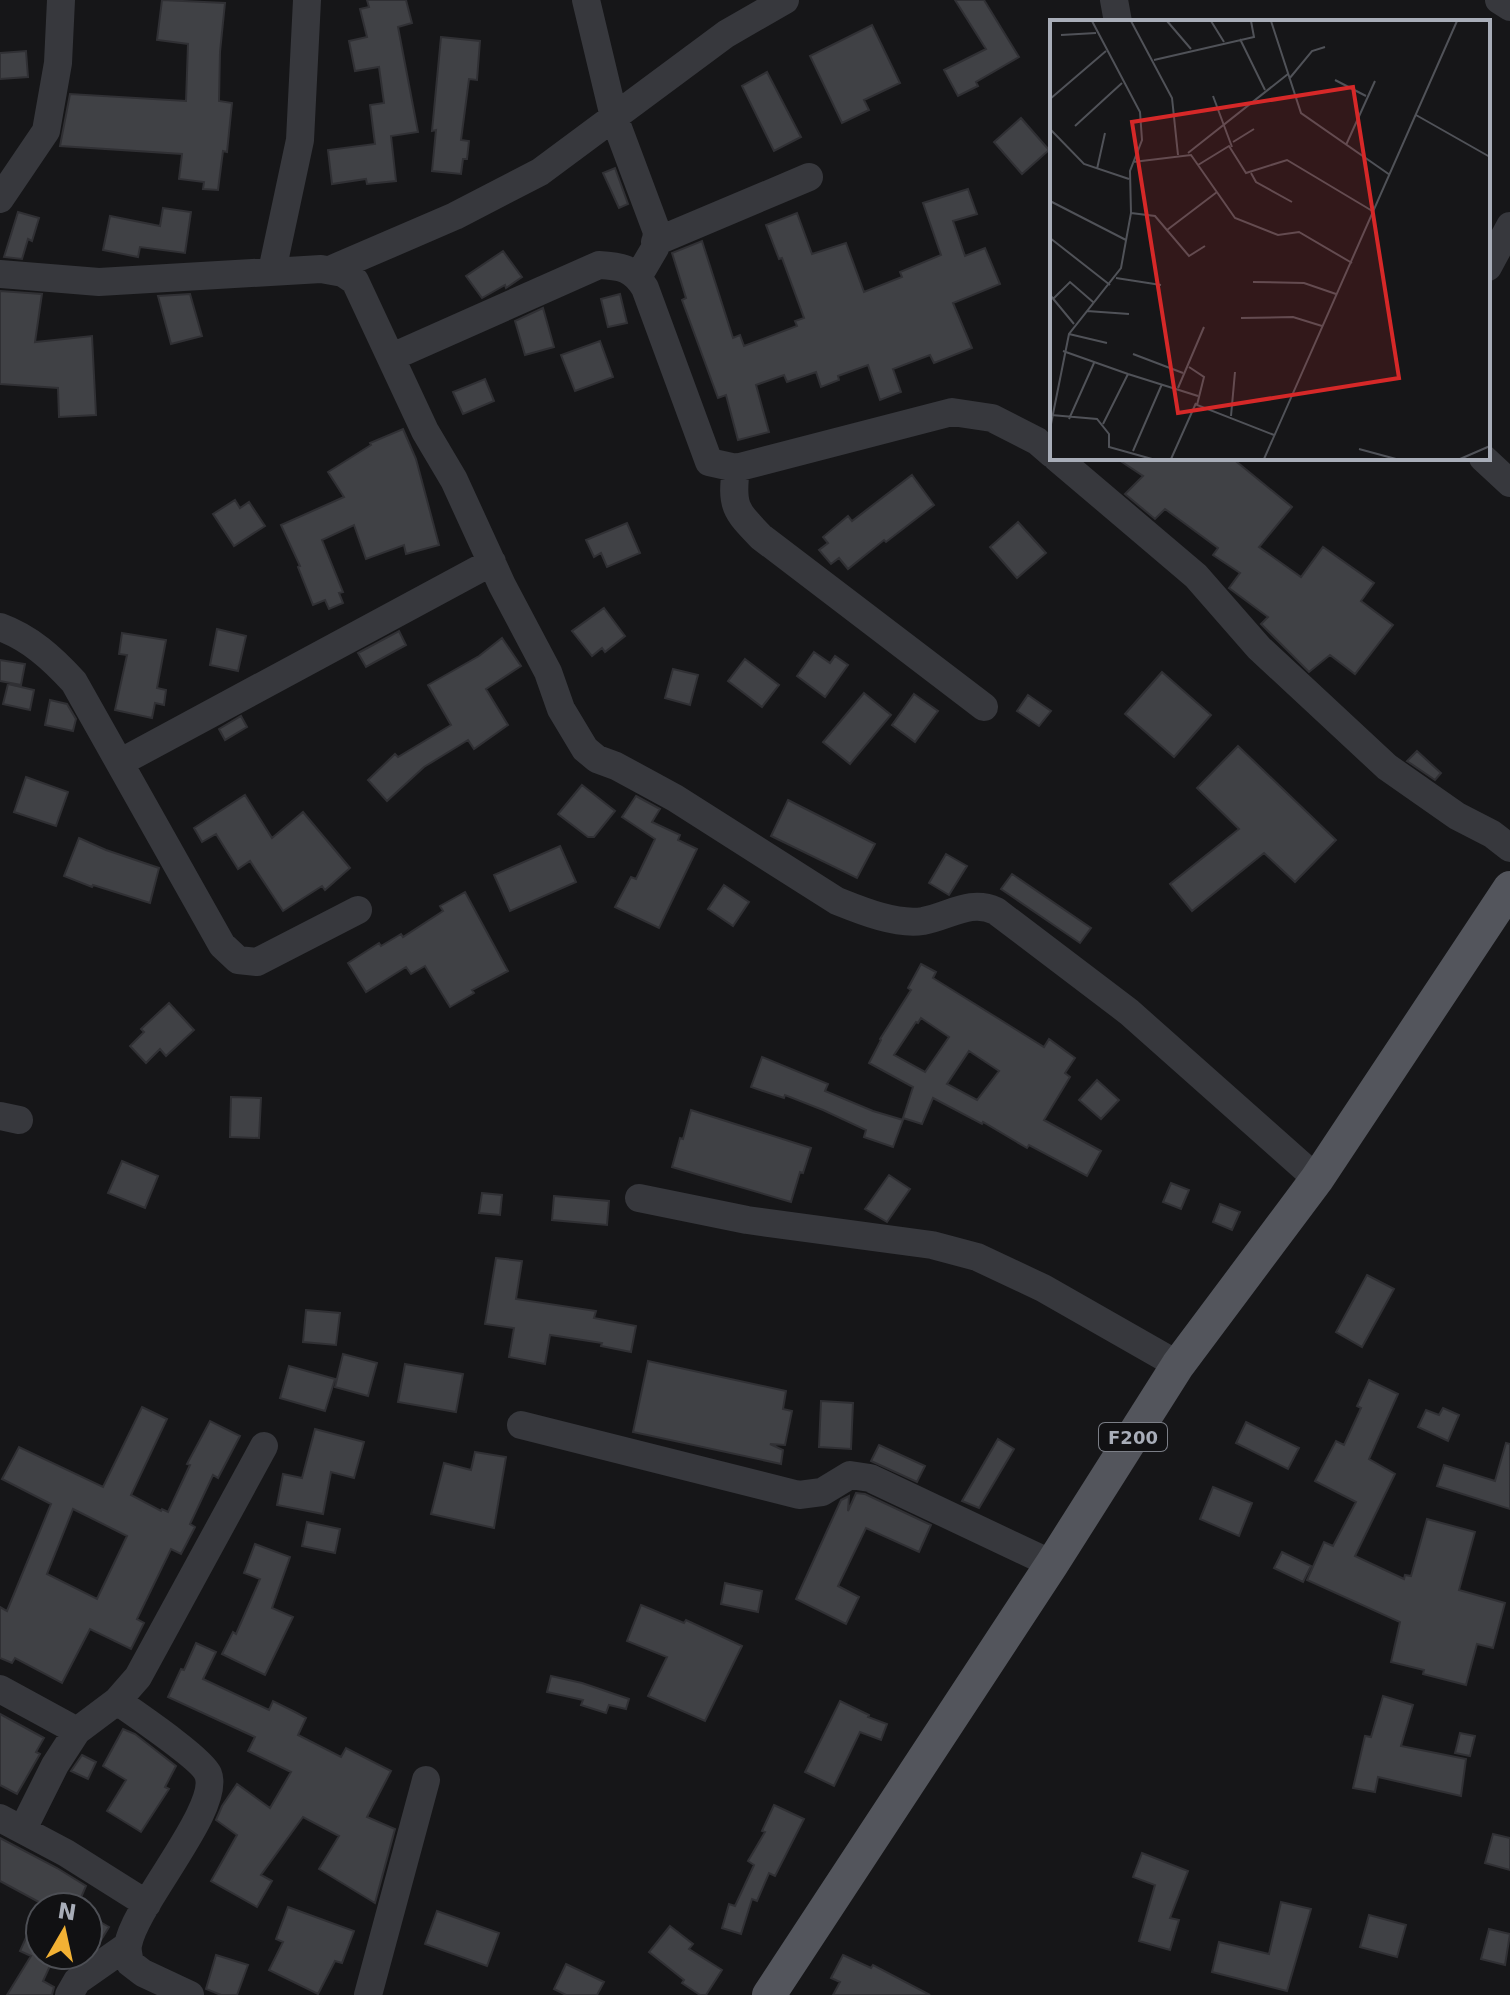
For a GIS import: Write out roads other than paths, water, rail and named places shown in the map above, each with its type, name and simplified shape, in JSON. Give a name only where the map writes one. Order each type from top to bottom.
[{"type":"main road","name":"F200","points":[[769,1995],[1052,1564],[1178,1365],[1317,1179],[1510,888]]},
{"type":"street","points":[[0,199],[46,131],[58,63],[61,0]]},
{"type":"street","points":[[272,271],[300,140],[307,0]]},
{"type":"street","points":[[586,0],[614,117],[657,232],[638,277]]},
{"type":"street","points":[[0,274],[99,282],[332,269],[455,216],[540,172],[726,34],[785,0]]},
{"type":"street","points":[[1114,0],[1118,20]]},
{"type":"street","points":[[1499,0],[1510,7]]},
{"type":"street","points":[[655,242],[809,177]]},
{"type":"street","points":[[1490,263],[1510,226]]},
{"type":"street","points":[[392,357],[599,265],[624,266],[638,277],[645,288],[709,462],[736,468],[952,412],[992,418],[1037,441],[1050,452]]},
{"type":"street","points":[[332,269],[355,281],[425,431],[454,480],[548,672],[561,709],[576,738],[597,759],[675,798],[837,901],[857,909],[922,921],[973,905],[996,911],[1129,1012],[1317,1179]]},
{"type":"street","points":[[1059,460],[1196,576],[1259,648],[1387,767],[1457,816],[1492,834],[1510,848]]},
{"type":"street","points":[[1485,460],[1510,483]]},
{"type":"street","points":[[736,468],[734,490],[738,513],[761,537],[984,707]]},
{"type":"street","points":[[121,762],[492,562]]},
{"type":"street","points":[[0,627],[17,633],[51,656],[74,682],[222,945],[238,960],[257,962],[358,910]]},
{"type":"street","points":[[639,1198],[747,1220],[932,1245],[977,1257],[1043,1288],[1178,1365]]},
{"type":"street","points":[[521,1425],[799,1495],[822,1492],[850,1475],[870,1478],[1052,1564]]},
{"type":"street","points":[[147,1904],[66,1853],[11,1824],[77,1731],[117,1701],[138,1677],[264,1446]]},
{"type":"street","points":[[0,1689],[77,1731]]},
{"type":"street","points":[[69,1995],[77,1981],[127,1946],[147,1904],[202,1810],[210,1784],[208,1771],[163,1732],[117,1701]]},
{"type":"street","points":[[368,1995],[426,1780]]},
{"type":"street","points":[[127,1946],[130,1963],[143,1973],[190,1995]]}]
